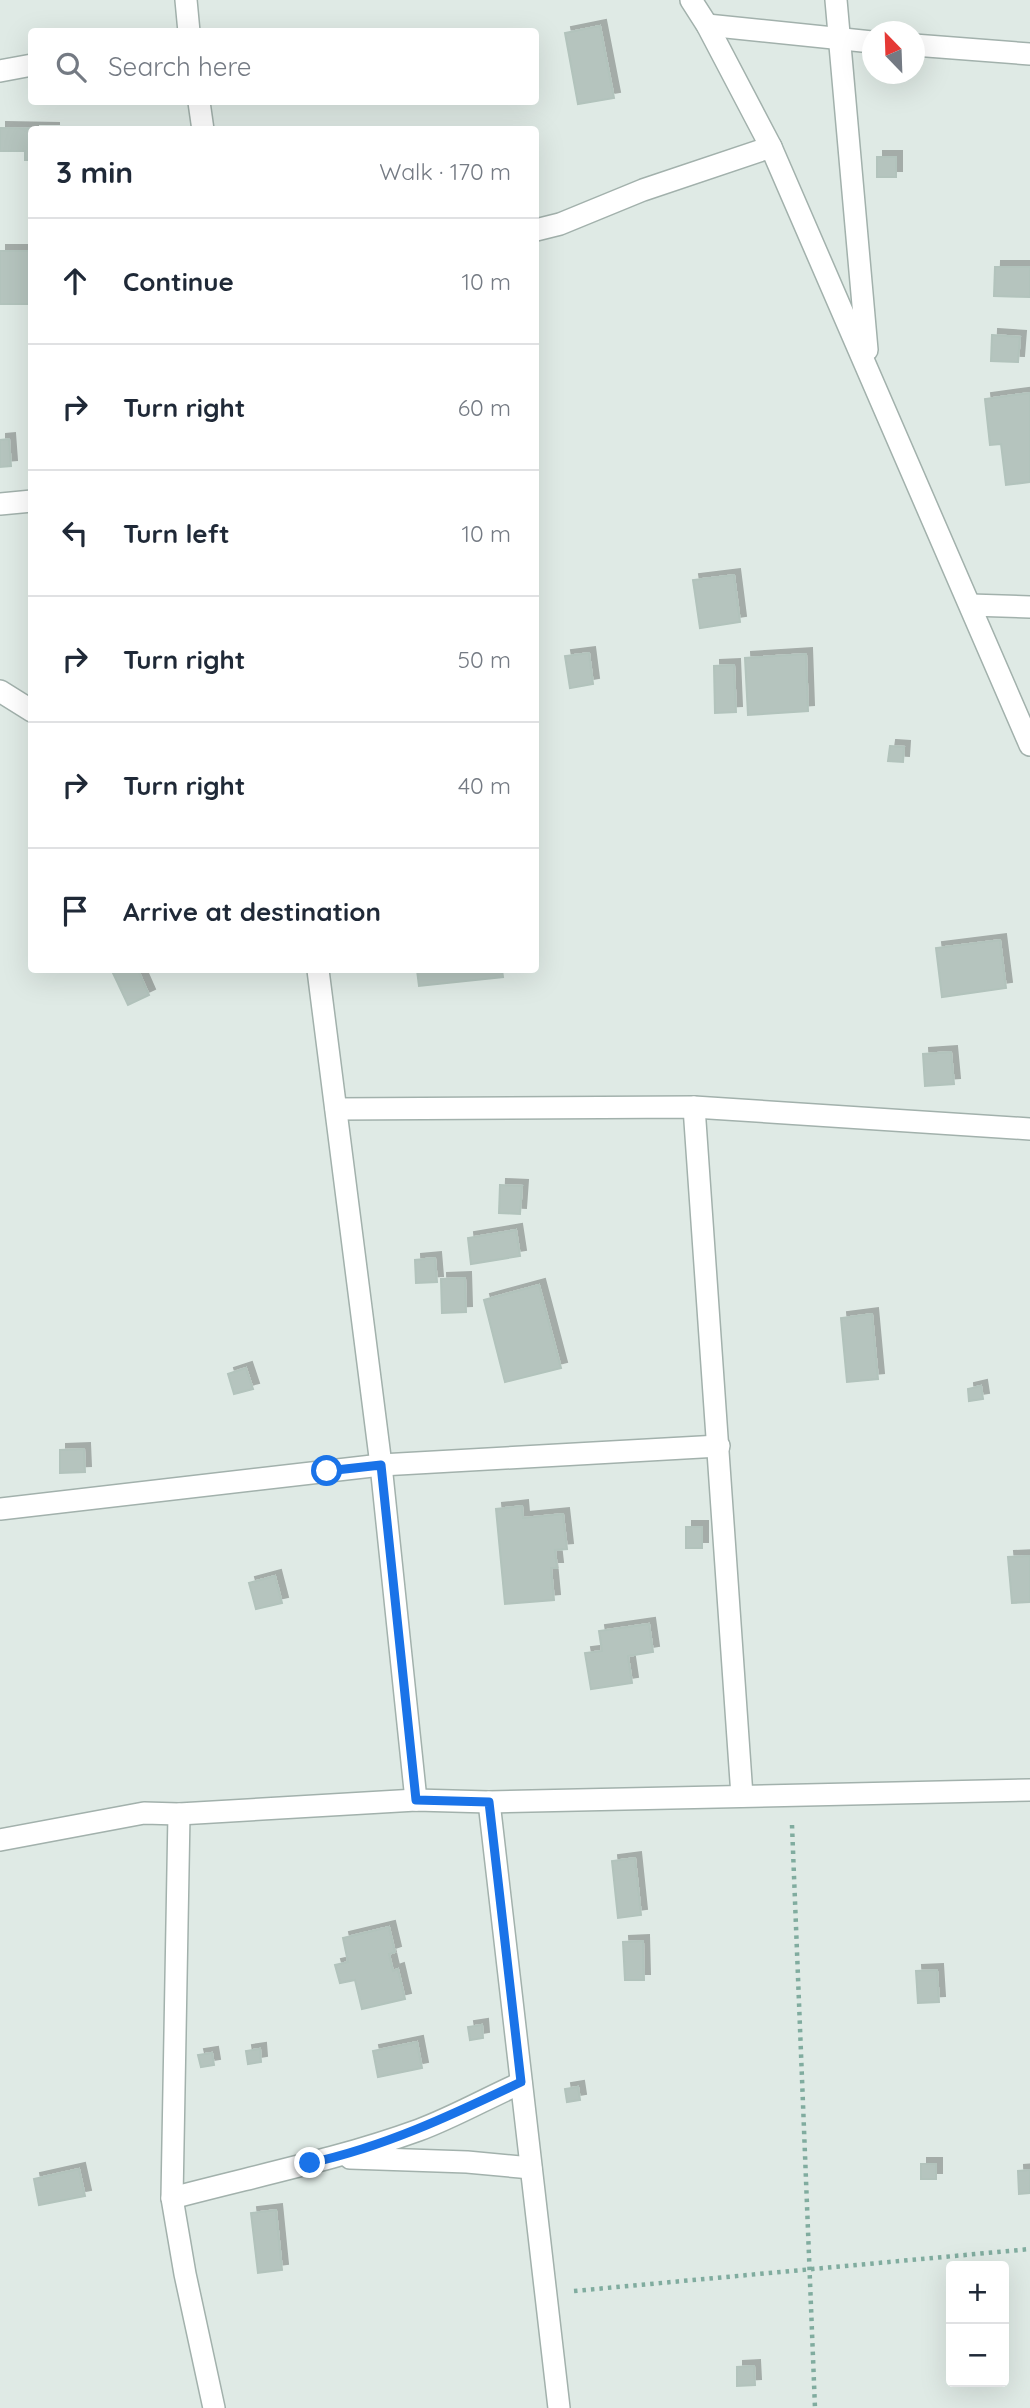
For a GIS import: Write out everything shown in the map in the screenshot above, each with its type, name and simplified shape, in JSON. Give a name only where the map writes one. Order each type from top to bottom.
[{"type":"street","points":[[186,0],[189,28]]},
{"type":"street","points":[[691,0],[707,25],[771,147],[1030,746]]},
{"type":"street","points":[[836,0],[869,370]]},
{"type":"street","points":[[707,25],[862,41]]},
{"type":"street","points":[[925,46],[1030,54]]},
{"type":"street","points":[[0,71],[28,66]]},
{"type":"street","points":[[199,105],[202,126]]},
{"type":"street","points":[[539,229],[560,224],[643,190],[771,147]]},
{"type":"street","points":[[0,504],[28,501]]},
{"type":"street","points":[[970,605],[1030,607]]},
{"type":"street","points":[[0,691],[28,708]]},
{"type":"street","points":[[318,973],[381,1465],[416,1800]]},
{"type":"street","points":[[336,1109],[694,1107],[1030,1129]]},
{"type":"street","points":[[694,1107],[742,1796]]},
{"type":"street","points":[[0,1509],[381,1465],[719,1446]]},
{"type":"street","points":[[0,1840],[144,1813],[179,1814],[416,1800],[489,1802],[1030,1790]]},
{"type":"street","points":[[489,1802],[559,2408]]},
{"type":"street","points":[[179,1814],[172,2198],[185,2274],[214,2408]]},
{"type":"street","points":[[172,2198],[334,2158],[421,2129],[521,2082]]},
{"type":"street","points":[[334,2158],[467,2162],[531,2168]]},
{"type":"path","points":[[790,1796],[815,2408]]},
{"type":"path","points":[[545,2293],[1030,2249]]},
{"type":"building","points":[[600,26],[614,98],[578,104],[565,33]]},
{"type":"building","points":[[0,128],[28,129],[28,160],[25,160],[25,151],[0,151]]},
{"type":"building","points":[[877,157],[896,157],[896,177],[877,177]]},
{"type":"building","points":[[0,251],[28,251],[28,304],[0,304]]},
{"type":"building","points":[[995,267],[1030,267],[1030,297],[994,296]]},
{"type":"building","points":[[992,335],[1020,337],[1018,362],[991,361]]},
{"type":"building","points":[[1030,393],[1030,482],[1006,485],[1001,444],[990,445],[985,399]]},
{"type":"building","points":[[9,439],[11,466],[0,467],[0,440]]},
{"type":"building","points":[[734,575],[740,622],[700,628],[693,580]]},
{"type":"building","points":[[589,653],[593,684],[570,688],[565,656]]},
{"type":"building","points":[[806,654],[808,711],[748,715],[745,658]]},
{"type":"building","points":[[734,665],[736,712],[715,713],[714,666]]},
{"type":"building","points":[[890,746],[904,747],[903,762],[888,761]]},
{"type":"building","points":[[1000,940],[1006,988],[942,997],[936,948]]},
{"type":"building","points":[[113,973],[139,973],[149,995],[128,1005]]},
{"type":"building","points":[[417,973],[502,973],[503,977],[419,986]]},
{"type":"building","points":[[951,1052],[954,1084],[925,1086],[923,1054]]},
{"type":"building","points":[[500,1185],[522,1186],[520,1214],[499,1213]]},
{"type":"building","points":[[516,1230],[520,1256],[471,1264],[468,1238]]},
{"type":"building","points":[[435,1258],[437,1282],[416,1283],[415,1260]]},
{"type":"building","points":[[465,1278],[466,1312],[442,1313],[441,1279]]},
{"type":"building","points":[[539,1285],[561,1368],[505,1382],[484,1300]]},
{"type":"building","points":[[872,1314],[878,1379],[847,1382],[841,1318]]},
{"type":"building","points":[[246,1368],[253,1389],[234,1394],[228,1374]]},
{"type":"building","points":[[981,1386],[983,1399],[969,1401],[968,1389]]},
{"type":"building","points":[[84,1449],[85,1472],[60,1473],[60,1450]]},
{"type":"building","points":[[522,1506],[523,1518],[563,1514],[567,1549],[555,1550],[557,1568],[551,1568],[554,1600],[505,1604],[496,1509]]},
{"type":"building","points":[[686,1527],[702,1527],[702,1548],[686,1548]]},
{"type":"building","points":[[1030,1556],[1030,1602],[1012,1603],[1008,1557]]},
{"type":"building","points":[[275,1576],[282,1603],[256,1609],[249,1583]]},
{"type":"building","points":[[649,1624],[653,1652],[628,1656],[632,1683],[591,1689],[585,1653],[602,1651],[599,1631]]},
{"type":"building","points":[[635,1858],[641,1915],[618,1918],[612,1861]]},
{"type":"building","points":[[389,1927],[395,1952],[389,1954],[393,1971],[398,1969],[405,1999],[362,2009],[355,1980],[340,1983],[335,1965],[348,1962],[343,1938]]},
{"type":"building","points":[[643,1941],[644,1980],[625,1980],[623,1942]]},
{"type":"building","points":[[937,1970],[939,2002],[918,2003],[916,1971]]},
{"type":"building","points":[[482,2025],[483,2038],[470,2040],[468,2027]]},
{"type":"building","points":[[417,2042],[422,2068],[378,2077],[373,2051]]},
{"type":"building","points":[[260,2049],[261,2062],[248,2064],[246,2051]]},
{"type":"building","points":[[212,2053],[214,2065],[201,2067],[198,2055]]},
{"type":"building","points":[[578,2087],[580,2100],[567,2102],[565,2089]]},
{"type":"building","points":[[921,2164],[936,2164],[936,2179],[921,2179]]},
{"type":"building","points":[[79,2169],[85,2196],[39,2205],[34,2179]]},
{"type":"building","points":[[1030,2170],[1030,2193],[1019,2194],[1018,2171]]},
{"type":"building","points":[[276,2210],[282,2270],[258,2273],[251,2213]]},
{"type":"building","points":[[754,2366],[755,2385],[737,2386],[737,2367]]},
{"type":"route","points":[[310,2163],[334,2158],[421,2129],[521,2082],[489,1802],[416,1800],[381,1465],[327,1471]]}]
